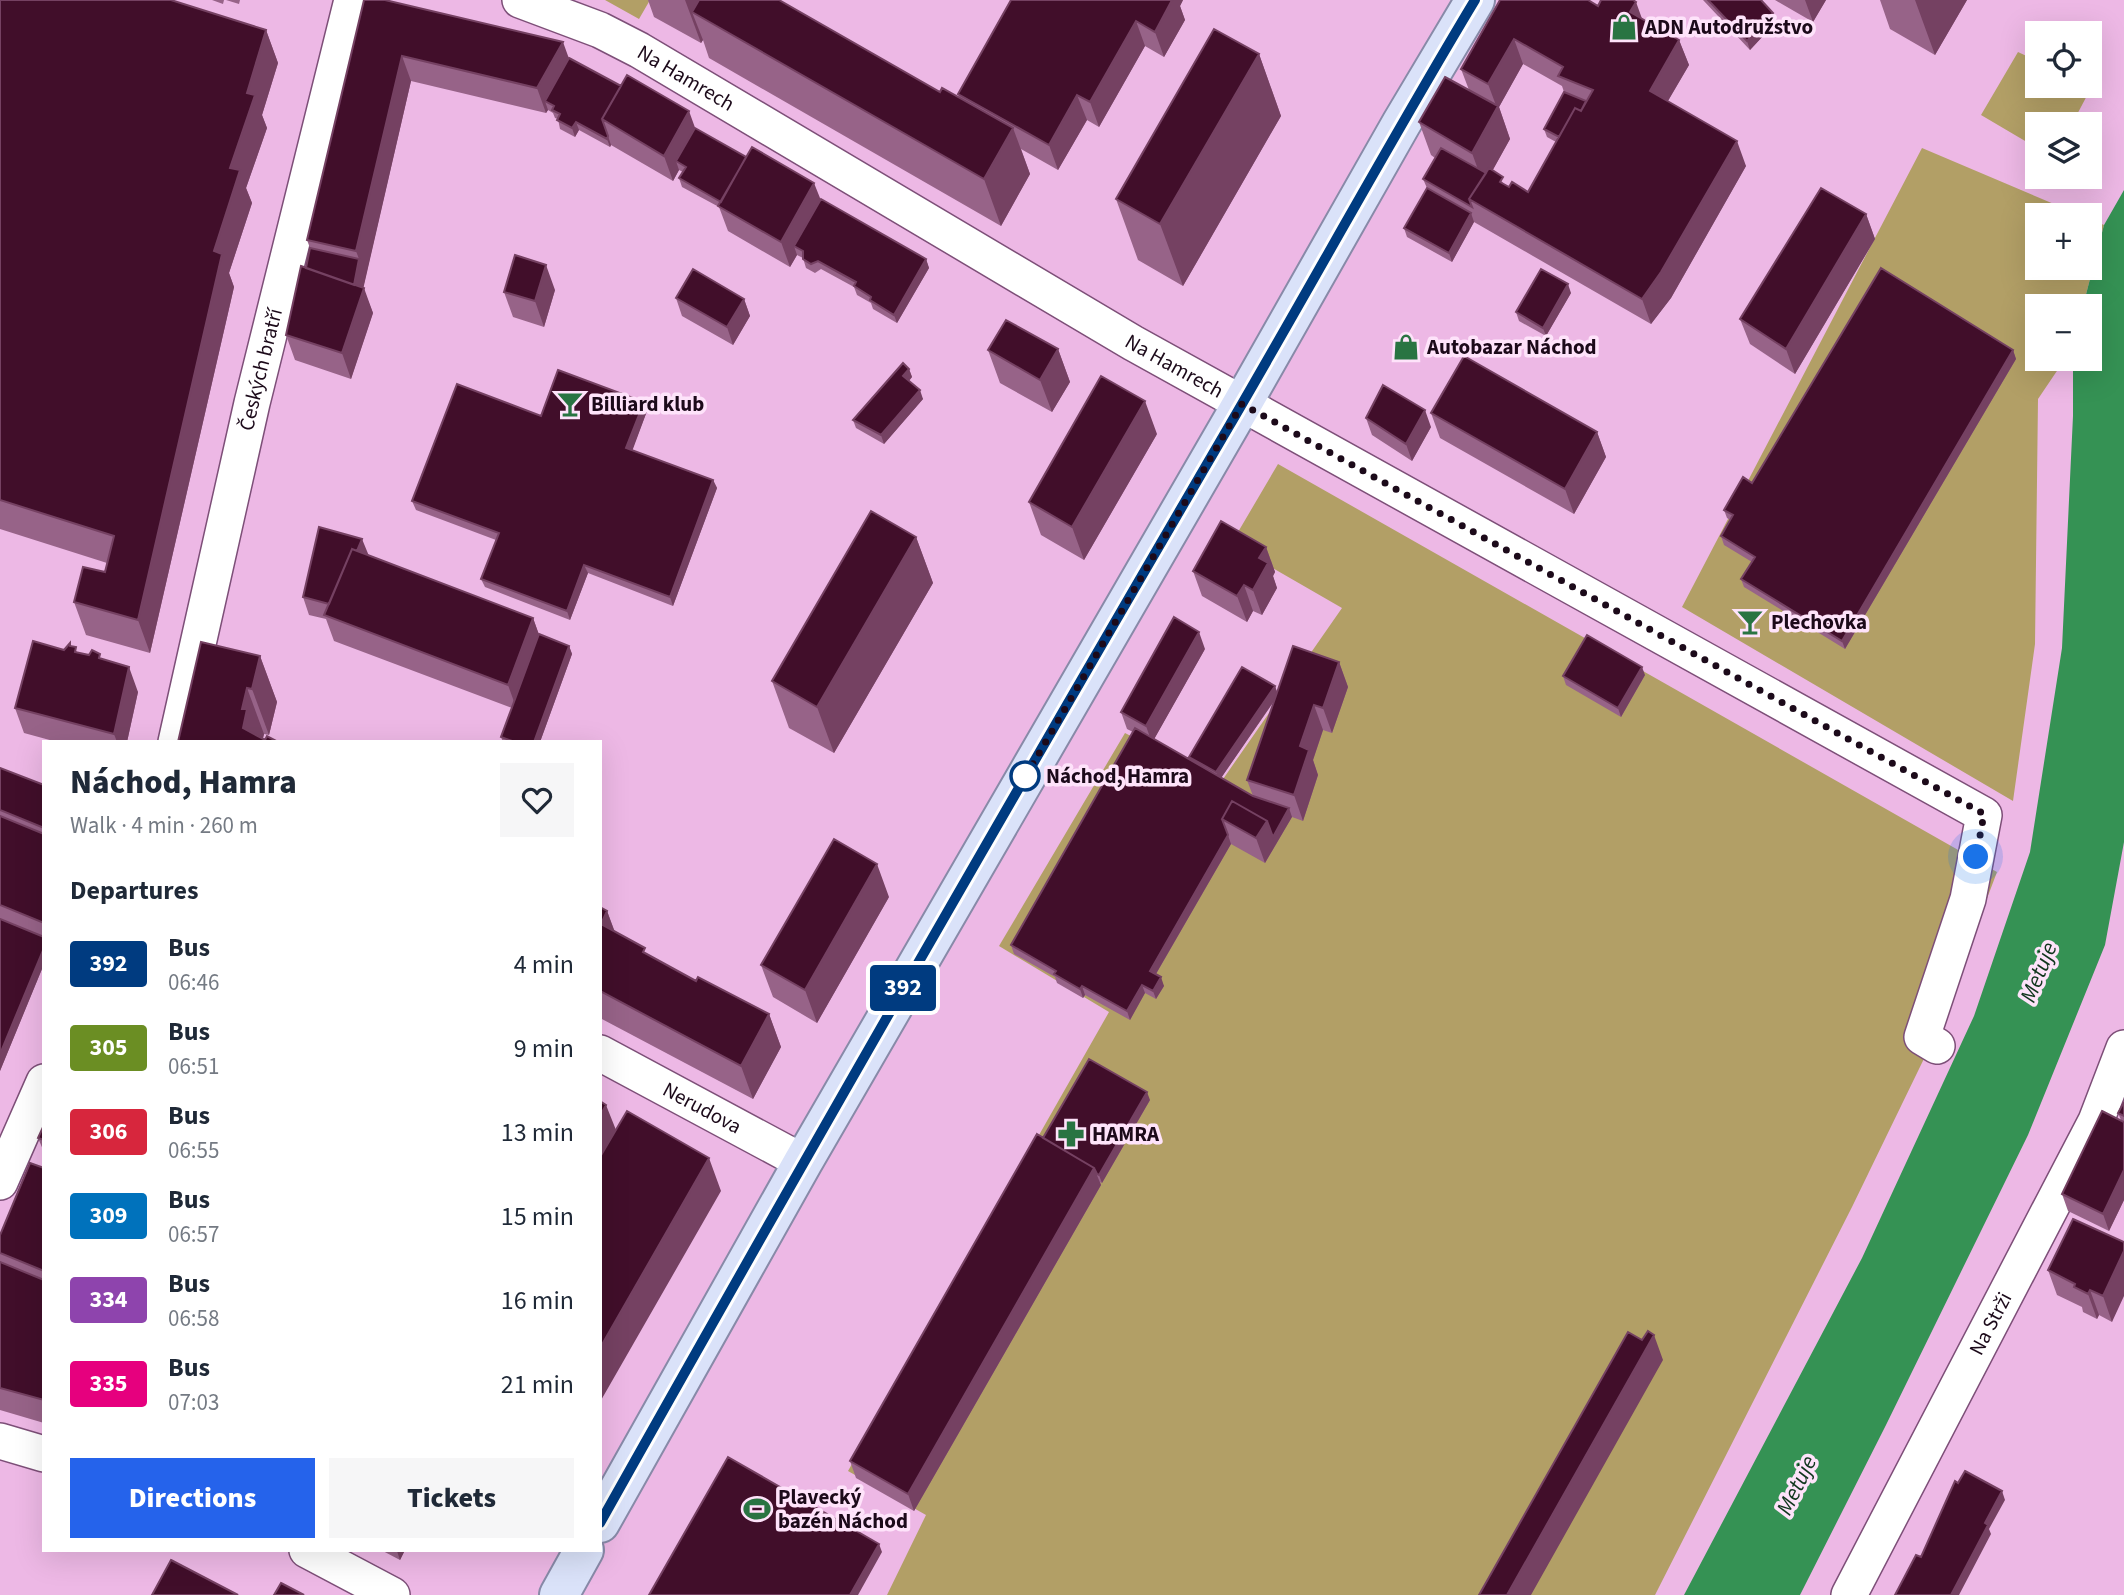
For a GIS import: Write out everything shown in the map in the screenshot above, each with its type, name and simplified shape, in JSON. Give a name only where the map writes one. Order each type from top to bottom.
[{"type":"main road","points":[[602,1518],[803,1162],[1475,0]]},
{"type":"main road","points":[[559,1595],[583,1552]]},
{"type":"street","name":"Českých bratří","points":[[176,740],[252,403],[352,0]]},
{"type":"street","name":"Na Hamrech","points":[[520,0],[600,30],[639,50],[1037,288],[1984,814],[1968,899],[1922,1037],[1937,1046]]},
{"type":"street","name":"Na Strži","points":[[1849,1595],[2096,1121],[2124,1048]]},
{"type":"street","name":"Nerudova","points":[[602,1054],[803,1162]]},
{"type":"street","points":[[0,1182],[42,1087]]},
{"type":"street","points":[[0,1441],[42,1453]]},
{"type":"street","points":[[311,1552],[392,1595]]},
{"type":"shaded area","points":[[605,0],[650,0],[639,19]]},
{"type":"shaded area","points":[[2018,52],[2025,55],[2025,98],[2086,98],[2078,112],[2025,112],[2025,141],[1981,115]]},
{"type":"shaded area","points":[[1922,148],[2052,203],[2025,203],[2025,280],[2090,280],[2086,294],[2025,294],[2025,371],[2057,371],[2038,399],[2035,644],[2013,801],[1682,607]]},
{"type":"shaded area","points":[[1278,464],[1997,872],[1935,1036],[1852,1207],[1655,1595],[887,1595],[926,1515],[848,1471],[1109,1012],[999,946],[1125,733],[1221,782],[1342,608],[1231,544]]},
{"type":"water","name":"Metuje","points":[[2124,190],[2124,842],[2105,945],[2028,1135],[1800,1595],[1684,1595],[1862,1258],[1974,1016],[2030,852],[2062,648],[2073,371],[2102,371],[2102,294],[2086,294],[2090,280],[2102,280],[2104,225]]},
{"type":"building","points":[[0,0],[171,0],[266,30],[247,93],[255,95],[230,168],[240,170],[214,251],[222,254],[138,620],[74,602],[83,567],[105,572],[114,536],[0,500]]},
{"type":"building","points":[[364,0],[385,0],[563,42],[537,88],[402,56],[356,251],[307,240]]},
{"type":"building","points":[[699,0],[779,0],[940,92],[942,88],[1013,128],[984,179],[692,12]]},
{"type":"building","points":[[1011,0],[1172,0],[1155,32],[1136,21],[1090,102],[1077,95],[1049,145],[958,94]]},
{"type":"building","points":[[1500,0],[1588,0],[1598,6],[1601,0],[1633,0],[1636,2],[1630,12],[1679,40],[1650,91],[1737,141],[1661,272],[1642,299],[1469,199],[1489,168],[1503,177],[1500,182],[1509,187],[1512,182],[1528,192],[1575,108],[1581,111],[1593,90],[1558,76],[1563,67],[1514,39],[1488,84],[1461,69]]},
{"type":"building","points":[[1708,0],[1761,0],[1773,13],[1747,41]]},
{"type":"building","points":[[1214,29],[1259,54],[1160,224],[1116,199]]},
{"type":"building","points":[[569,58],[621,86],[602,119],[607,139],[576,122],[572,128],[557,120],[560,114],[552,110],[554,106],[545,101]]},
{"type":"building","points":[[627,75],[689,111],[664,156],[602,119]]},
{"type":"building","points":[[1445,77],[1498,106],[1472,153],[1419,122]]},
{"type":"building","points":[[1564,92],[1586,101],[1581,111],[1575,108],[1559,137],[1544,129]]},
{"type":"building","points":[[695,128],[746,157],[721,202],[679,178],[686,167],[676,161]]},
{"type":"building","points":[[752,147],[814,183],[781,242],[718,206]]},
{"type":"building","points":[[1441,148],[1486,173],[1469,199],[1472,207],[1423,179]]},
{"type":"building","points":[[1427,188],[1471,213],[1449,253],[1404,228]]},
{"type":"building","points":[[1821,188],[1866,214],[1786,349],[1740,319]]},
{"type":"building","points":[[821,199],[926,259],[894,315],[870,300],[871,297],[854,286],[856,282],[818,261],[811,264],[803,259],[803,251],[794,246]]},
{"type":"building","points":[[310,248],[359,259],[354,285],[306,268]]},
{"type":"building","points":[[515,255],[546,265],[535,301],[504,292]]},
{"type":"building","points":[[301,266],[364,288],[342,353],[286,335]]},
{"type":"building","points":[[1881,268],[2013,350],[1842,641],[1741,579],[1755,557],[1721,536],[1733,515],[1724,510],[1743,477],[1752,483]]},
{"type":"building","points":[[693,269],[744,299],[727,327],[676,298]]},
{"type":"building","points":[[1541,269],[1568,284],[1543,328],[1516,312]]},
{"type":"building","points":[[1006,320],[1058,349],[1040,380],[988,350]]},
{"type":"building","points":[[1464,356],[1597,432],[1565,489],[1431,413]]},
{"type":"building","points":[[903,363],[909,369],[903,376],[920,390],[881,435],[853,420]]},
{"type":"building","points":[[558,370],[644,402],[626,448],[713,480],[670,597],[584,565],[567,611],[481,579],[499,533],[412,501],[457,384],[541,416]]},
{"type":"building","points":[[1101,376],[1145,401],[1072,527],[1029,502]]},
{"type":"building","points":[[1383,385],[1425,410],[1406,444],[1366,418]]},
{"type":"building","points":[[871,511],[916,537],[817,707],[772,681]]},
{"type":"building","points":[[1221,521],[1266,547],[1259,558],[1268,563],[1253,590],[1244,585],[1237,596],[1193,571]]},
{"type":"building","points":[[319,527],[362,539],[357,551],[352,549],[329,604],[303,597]]},
{"type":"building","points":[[352,549],[533,618],[508,685],[324,615]]},
{"type":"building","points":[[1174,617],[1199,632],[1146,726],[1121,712]]},
{"type":"building","points":[[539,634],[569,646],[535,740],[509,740],[501,737]]},
{"type":"building","points":[[1587,635],[1642,667],[1618,708],[1563,676]]},
{"type":"building","points":[[33,641],[64,650],[70,643],[70,646],[76,647],[75,652],[89,655],[92,650],[100,654],[99,658],[129,667],[114,734],[15,708]]},
{"type":"building","points":[[201,642],[260,656],[252,689],[247,688],[242,709],[247,709],[243,728],[265,740],[178,740]]},
{"type":"building","points":[[1293,646],[1339,662],[1323,708],[1314,705],[1300,746],[1309,750],[1294,795],[1247,780]]},
{"type":"building","points":[[1242,667],[1275,686],[1216,772],[1189,757]]},
{"type":"building","points":[[1135,728],[1253,796],[1289,808],[1273,837],[1267,821],[1232,801],[1222,819],[1228,835],[1150,971],[1161,977],[1153,991],[1142,985],[1127,1011],[1082,986],[1080,989],[1054,974],[1056,971],[1011,945]]},
{"type":"building","points":[[0,768],[42,784],[42,827],[0,810]]},
{"type":"building","points":[[1232,801],[1267,821],[1256,838],[1222,819]]},
{"type":"building","points":[[0,816],[42,833],[42,922],[0,905]]},
{"type":"building","points":[[834,839],[877,864],[805,990],[761,965]]},
{"type":"building","points":[[602,908],[607,911],[602,922]]},
{"type":"building","points":[[0,919],[42,936],[42,953],[0,1054]]},
{"type":"building","points":[[602,925],[645,948],[643,952],[696,981],[698,977],[769,1014],[741,1066],[602,992]]},
{"type":"building","points":[[1089,1059],[1147,1092],[1099,1175],[1094,1168],[1043,1138]]},
{"type":"building","points":[[2124,1102],[2124,1116],[2118,1113]]},
{"type":"building","points":[[627,1111],[709,1158],[602,1345],[602,1154]]},
{"type":"building","points":[[2102,1111],[2124,1122],[2124,1170],[2103,1214],[2062,1194]]},
{"type":"building","points":[[1037,1134],[1094,1168],[908,1494],[850,1461]]},
{"type":"building","points":[[30,1163],[42,1167],[42,1270],[0,1253],[0,1235]]},
{"type":"building","points":[[2073,1219],[2124,1242],[2124,1251],[2103,1296],[2090,1290],[2088,1294],[2048,1270]]},
{"type":"building","points":[[0,1262],[42,1279],[42,1399],[0,1388]]},
{"type":"building","points":[[1648,1331],[1654,1335],[1507,1595],[1479,1595],[1628,1332],[1642,1340]]},
{"type":"building","name":"Plavecký bazén Náchod","points":[[728,1457],[879,1544],[850,1595],[649,1595]]},
{"type":"building","points":[[1965,1471],[2002,1491],[1985,1523],[1988,1525],[1951,1595],[1895,1595],[1916,1555],[1921,1557],[1955,1481],[1958,1483]]},
{"type":"building","points":[[171,1560],[238,1595],[152,1595]]},
{"type":"building","points":[[281,1583],[304,1595],[274,1595]]},
{"type":"bus line","name":"392","points":[[602,1519],[803,1162],[1475,0]]},
{"type":"place","name":"ADN Autodružstvo","points":[[1624,27]]},
{"type":"place","name":"Autobazar Náchod","points":[[1406,347]]},
{"type":"place","name":"Billiard klub","points":[[570,404]]},
{"type":"place","name":"Plechovka","points":[[1750,622]]},
{"type":"place","name":"Náchod, Hamra","points":[[1025,776]]},
{"type":"place","name":"HAMRA","points":[[1071,1134]]},
{"type":"place","name":"Plavecký bazén Náchod","points":[[757,1509]]},
{"type":"route","points":[[1025,776],[1023,781],[1242,404],[1984,814],[1976,857]]}]
